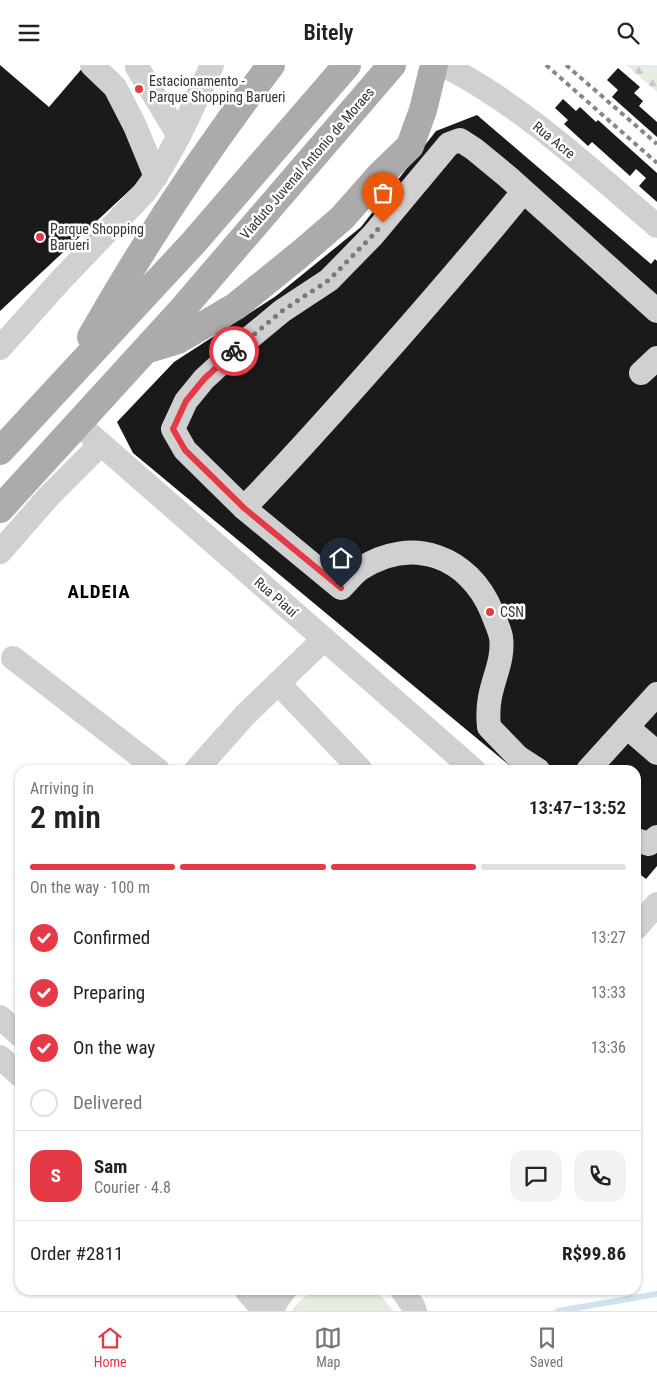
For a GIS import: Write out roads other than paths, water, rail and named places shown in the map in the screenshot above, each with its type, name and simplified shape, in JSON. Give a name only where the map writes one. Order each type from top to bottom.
[{"type":"main road","points":[[64,382],[126,276],[192,173],[271,65]]},
{"type":"main road","points":[[0,451],[194,242],[347,65]]},
{"type":"main road","name":"Viaduto Juvenal Antonio de Moraes","points":[[0,509],[146,349],[392,65]]},
{"type":"main road","points":[[146,349],[178,340],[236,306],[342,218],[380,175],[410,146],[423,109],[434,65]]},
{"type":"street","points":[[92,65],[115,87],[135,125],[156,177]]},
{"type":"street","points":[[0,348],[60,281],[144,193],[156,177],[189,117],[212,65]]},
{"type":"street","name":"Rua Acre","points":[[443,65],[467,77],[507,104],[563,147],[657,226]]},
{"type":"street","points":[[115,87],[138,66],[177,139]]},
{"type":"street","points":[[135,125],[152,137],[177,139]]},
{"type":"street","points":[[530,765],[518,757],[489,727],[490,696],[502,655],[500,637],[488,604],[472,579],[448,561],[430,554],[400,553],[380,559],[359,569],[341,588],[244,508],[185,450],[173,429],[186,401],[204,379],[282,311],[329,280],[373,235],[450,143],[460,140],[508,177],[657,311]]},
{"type":"street","points":[[244,508],[333,414],[523,192]]},
{"type":"street","name":"Rua Piauí","points":[[78,424],[468,765]]},
{"type":"street","points":[[0,553],[49,496],[101,444]]},
{"type":"street","points":[[200,765],[245,715],[324,639]]},
{"type":"street","points":[[13,658],[152,765]]},
{"type":"street","points":[[278,683],[356,765]]},
{"type":"street","points":[[593,765],[657,694]]},
{"type":"street","points":[[627,727],[657,753]]},
{"type":"street","points":[[641,842],[649,844],[657,837]]},
{"type":"street","points":[[0,1017],[15,1030]]},
{"type":"street","points":[[0,1057],[15,1070]]},
{"type":"street","points":[[250,1295],[264,1311]]},
{"type":"street","points":[[271,1311],[281,1295]]},
{"type":"waterway","points":[[558,1311],[657,1294]]},
{"type":"railway","points":[[546,65],[657,163]]},
{"type":"railway","points":[[566,65],[657,144]]},
{"type":"place","name":"Estacionamento - Parque Shopping Barueri","points":[[139,89]]},
{"type":"place","name":"Parque Shopping Barueri","points":[[40,237]]},
{"type":"place","name":"CSN","points":[[490,612]]},
{"type":"district","name":"ALDEIA","points":[[99,591]]}]
